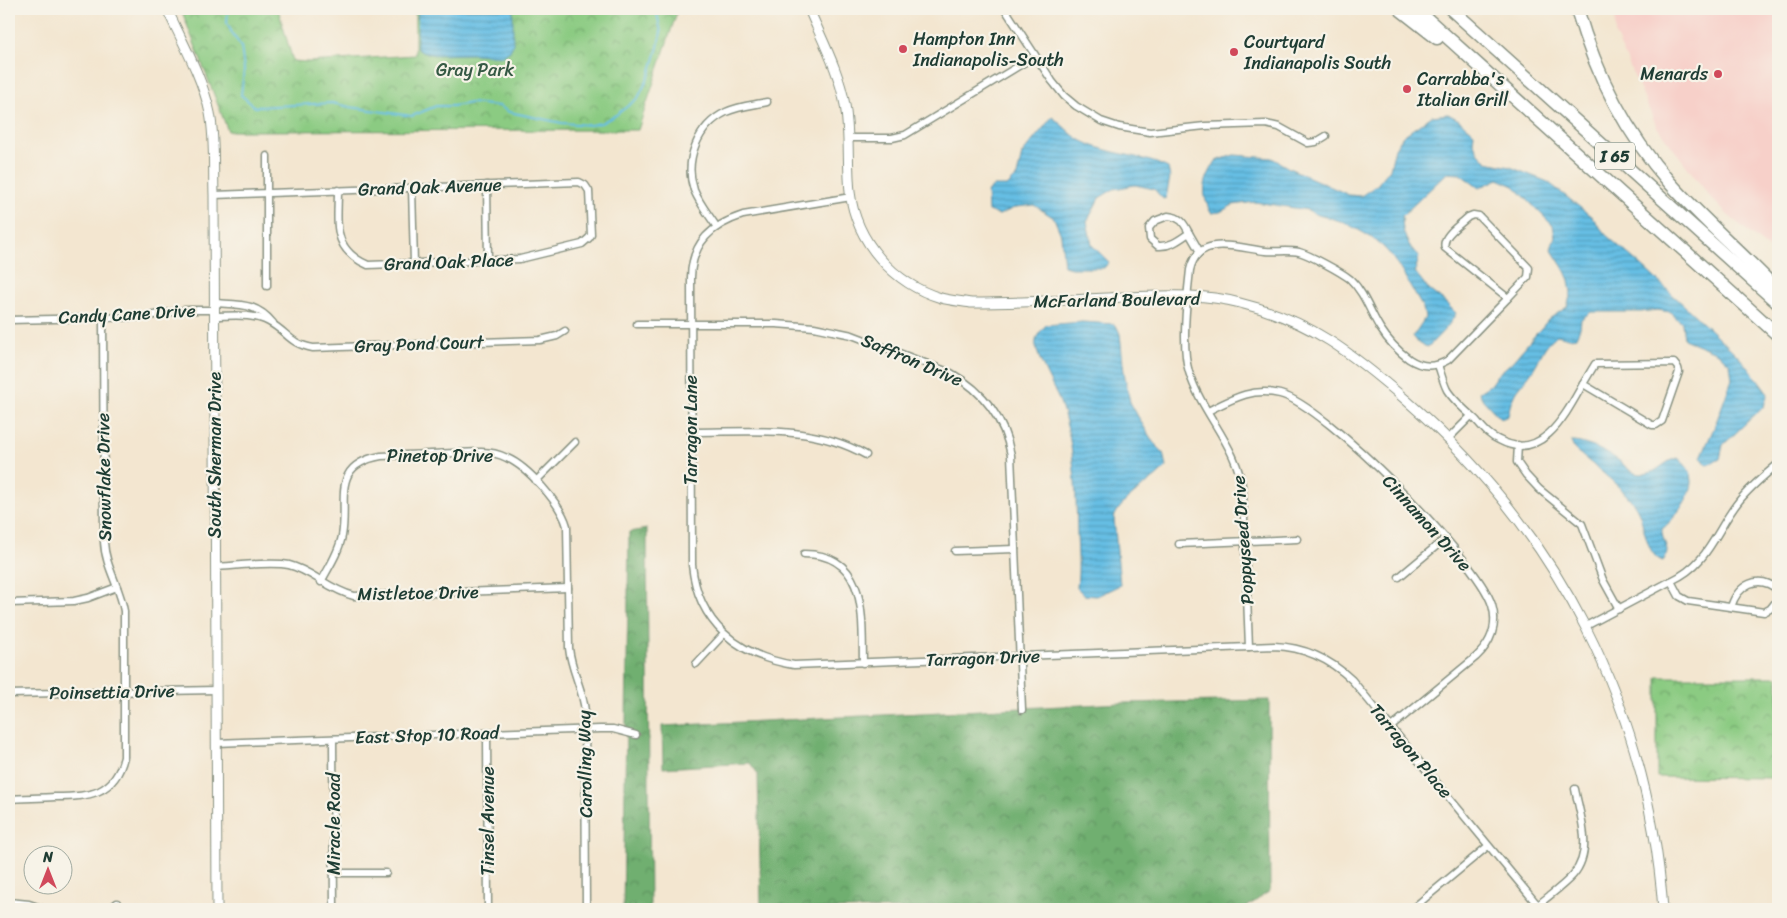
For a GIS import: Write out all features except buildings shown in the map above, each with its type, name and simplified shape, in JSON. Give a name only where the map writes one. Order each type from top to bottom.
[{"type":"highway","points":[[1400,9],[1496,81]]},
{"type":"highway","name":"I 65","points":[[1416,9],[1778,335]]},
{"type":"highway","name":"I 65","points":[[1451,9],[1778,304]]},
{"type":"highway","points":[[1577,9],[1604,81],[1624,119],[1642,147],[1678,191],[1778,291]]},
{"type":"street","name":"South Sherman Drive","points":[[168,9],[204,92],[212,132],[214,194],[217,909]]},
{"type":"street","points":[[810,11],[822,9]]},
{"type":"street","points":[[1005,9],[1052,81],[1074,105],[1095,118],[1119,128],[1150,132],[1205,126],[1266,124],[1279,127],[1308,143],[1316,142],[1326,136]]},
{"type":"street","name":"McFarland Boulevard","points":[[810,11],[843,93],[847,115],[851,197],[862,232],[888,268],[908,283],[925,292],[958,302],[1188,296],[1239,303],[1278,315],[1313,331],[1362,362],[1422,414],[1488,481],[1516,516],[1549,563],[1586,626],[1616,692],[1642,773],[1656,841],[1663,909]]},
{"type":"street","points":[[848,138],[892,138],[905,135],[1035,56]]},
{"type":"street","points":[[767,102],[739,108],[719,116],[705,129],[697,142],[691,160],[692,183],[698,198],[716,226],[743,215],[851,197]]},
{"type":"street","points":[[267,156],[267,286]]},
{"type":"street","name":"Grand Oak Avenue","points":[[214,194],[575,182],[585,185],[589,190],[590,234],[586,242]]},
{"type":"street","points":[[487,185],[488,260]]},
{"type":"street","points":[[412,188],[414,263]]},
{"type":"street","name":"Grand Oak Place","points":[[338,190],[339,237],[342,244],[349,251],[358,259],[368,264],[526,258],[577,246],[586,242]]},
{"type":"street","points":[[1189,233],[1172,244],[1162,247],[1152,242],[1149,231],[1152,223],[1158,219],[1172,216],[1179,218],[1183,222],[1200,252],[1206,247],[1216,245],[1267,251],[1293,251],[1305,255],[1340,273],[1351,281],[1361,294],[1383,334],[1409,359],[1424,366],[1438,365],[1451,357],[1508,298],[1528,277],[1530,270],[1528,267],[1479,216],[1471,216],[1446,238],[1445,248],[1508,298]]},
{"type":"street","name":"Tarragon Lane","points":[[716,226],[701,243],[693,261],[691,277],[691,555],[698,593],[705,608],[724,634]]},
{"type":"street","name":"Poppyseed Drive","points":[[1200,252],[1190,267],[1185,344],[1187,364],[1194,385],[1238,467],[1243,493],[1249,647]]},
{"type":"street","name":"Gray Pond Court","points":[[214,310],[256,308],[265,314],[277,328]]},
{"type":"street","name":"Candy Cane Drive","points":[[9,320],[142,317],[192,310],[214,310]]},
{"type":"street","name":"Gray Pond Court","points":[[214,310],[256,317],[267,321],[294,342],[313,348],[540,340],[556,336],[565,331]]},
{"type":"street","name":"Snowflake Drive","points":[[9,798],[88,796],[100,791],[113,781],[120,770],[125,754],[125,615],[123,603],[106,558],[104,542],[103,318]]},
{"type":"street","name":"Saffron Drive","points":[[637,324],[780,324],[830,330],[852,335],[965,380],[990,405],[1007,439],[1012,467],[1022,710]]},
{"type":"street","points":[[1438,365],[1448,391],[1471,416],[1490,435],[1498,440],[1518,445],[1535,443],[1552,432],[1566,414],[1593,366],[1598,364],[1674,363],[1679,369],[1662,421],[1656,425],[1652,425],[1583,384]]},
{"type":"street","name":"Cinnamon Drive","points":[[1208,412],[1238,396],[1257,392],[1279,394],[1294,399],[1310,409],[1388,477],[1446,538],[1487,595],[1494,614],[1492,634],[1486,647],[1391,727]]},
{"type":"street","points":[[1448,439],[1471,416]]},
{"type":"street","points":[[691,432],[802,433],[837,441],[866,455]]},
{"type":"street","points":[[536,481],[575,442]]},
{"type":"street","points":[[1518,445],[1517,462],[1526,475],[1582,524],[1603,580],[1620,609]]},
{"type":"street","name":"Pinetop Drive","points":[[321,582],[336,553],[342,536],[345,484],[351,471],[366,459],[381,456],[487,452],[506,457],[536,481]]},
{"type":"street","points":[[1586,626],[1690,570],[1712,546],[1739,501],[1778,464]]},
{"type":"street","name":"Carolling Way","points":[[536,481],[558,505],[566,519],[568,532],[569,648],[571,662],[584,700],[586,909]]},
{"type":"street","points":[[1399,577],[1446,538]]},
{"type":"street","points":[[1179,544],[1298,539]]},
{"type":"street","points":[[955,551],[1015,549]]},
{"type":"street","points":[[804,554],[816,554],[831,560],[839,565],[852,579],[860,600],[863,663]]},
{"type":"street","name":"Mistletoe Drive","points":[[216,567],[287,565],[301,570],[342,593],[354,596],[568,588]]},
{"type":"street","points":[[1671,581],[1679,596],[1686,600],[1764,612],[1770,609],[1778,599]]},
{"type":"street","points":[[1731,607],[1737,592],[1749,584],[1764,582],[1778,590]]},
{"type":"street","points":[[9,603],[74,601],[117,587]]},
{"type":"street","points":[[696,664],[724,634]]},
{"type":"street","name":"Tarragon Drive","points":[[724,634],[751,652],[778,662],[806,665],[1249,647]]},
{"type":"street","name":"Tarragon Place","points":[[1249,647],[1285,646],[1298,648],[1321,657],[1337,667],[1352,680],[1540,907]]},
{"type":"street","name":"Poinsettia Drive","points":[[9,694],[216,690]]},
{"type":"street","name":"East Stop 10 Road","points":[[216,743],[585,730],[613,730],[636,735]]},
{"type":"street","name":"Tinsel Avenue","points":[[487,733],[488,909]]},
{"type":"street","name":"Miracle Road","points":[[333,739],[334,909]]},
{"type":"street","points":[[1540,907],[1576,872],[1582,860],[1584,841],[1574,789]]},
{"type":"street","points":[[1412,909],[1488,846]]},
{"type":"street","points":[[334,873],[386,873]]},
{"type":"street","points":[[9,902],[29,904],[44,909]]},
{"type":"street","points":[[110,909],[117,903]]},
{"type":"shaded area","points":[[1616,9],[1778,9],[1778,256],[1729,216],[1711,198],[1657,127],[1615,34]]},
{"type":"green space","name":"Gray Park","points":[[181,9],[278,9],[293,61],[308,62],[415,55],[415,9],[678,9],[638,130],[228,131]]},
{"type":"green space","points":[[647,529],[650,909],[623,909],[629,532]]},
{"type":"green space","points":[[1657,677],[1778,677],[1778,778],[1657,777]]},
{"type":"green space","points":[[1269,700],[1270,891],[1244,909],[761,909],[758,774],[750,763],[663,768],[662,726],[1122,703]]},
{"type":"water","points":[[513,9],[513,45],[510,51],[503,56],[473,54],[435,55],[422,52],[417,49],[418,10]]},
{"type":"water","points":[[1448,114],[1459,120],[1474,133],[1473,142],[1478,152],[1487,162],[1510,167],[1548,182],[1592,217],[1606,235],[1642,266],[1748,367],[1768,394],[1764,406],[1723,445],[1720,459],[1707,465],[1701,457],[1732,379],[1730,364],[1718,353],[1684,339],[1682,323],[1670,312],[1657,310],[1641,312],[1591,312],[1581,319],[1576,337],[1569,338],[1557,335],[1548,344],[1514,396],[1508,416],[1501,419],[1483,400],[1479,392],[1490,385],[1549,319],[1567,307],[1571,293],[1569,280],[1564,269],[1551,249],[1555,236],[1553,226],[1514,186],[1498,179],[1479,188],[1460,174],[1447,173],[1402,216],[1406,239],[1419,257],[1415,272],[1429,290],[1456,313],[1428,347],[1419,344],[1413,336],[1425,318],[1423,308],[1393,259],[1384,248],[1369,236],[1342,222],[1317,215],[1308,210],[1255,202],[1233,205],[1220,212],[1211,213],[1205,199],[1206,180],[1216,161],[1234,155],[1272,158],[1289,168],[1349,195],[1361,196],[1377,185],[1390,169],[1395,148],[1403,136],[1432,116]]},
{"type":"water","points":[[1052,117],[1078,139],[1092,146],[1158,163],[1168,168],[1170,177],[1166,198],[1163,199],[1154,189],[1135,185],[1114,189],[1099,198],[1087,222],[1092,245],[1109,262],[1104,268],[1071,268],[1064,266],[1061,235],[1054,218],[1034,205],[1016,207],[999,215],[988,211],[987,192],[994,186],[1007,186],[1017,176],[1022,154]]},
{"type":"water","points":[[1082,322],[1113,324],[1117,327],[1120,334],[1124,372],[1130,402],[1153,442],[1163,452],[1166,467],[1123,504],[1114,518],[1120,585],[1097,596],[1084,595],[1077,588],[1076,501],[1072,452],[1061,405],[1041,362],[1036,346],[1037,336],[1046,325]]},
{"type":"water","points":[[1571,442],[1589,445],[1602,451],[1614,457],[1637,474],[1646,474],[1678,458],[1686,465],[1691,474],[1691,487],[1681,507],[1662,529],[1667,549],[1663,561],[1657,558],[1649,547],[1638,511],[1627,495],[1574,449]]},
{"type":"waterway","points":[[228,9],[227,23],[241,46],[244,70],[241,95],[255,107],[332,103],[412,116],[436,106],[471,103],[499,106],[509,112],[562,123],[590,125],[601,123],[616,115],[638,98],[650,74],[658,47],[661,32],[656,9]]},
{"type":"place","name":"Hampton Inn Indianapolis-South","points":[[903,49]]},
{"type":"place","name":"Courtyard Indianapolis South","points":[[1234,52]]},
{"type":"place","name":"Menards","points":[[1718,74]]},
{"type":"place","name":"Carrabba's Italian Grill","points":[[1407,89]]}]
